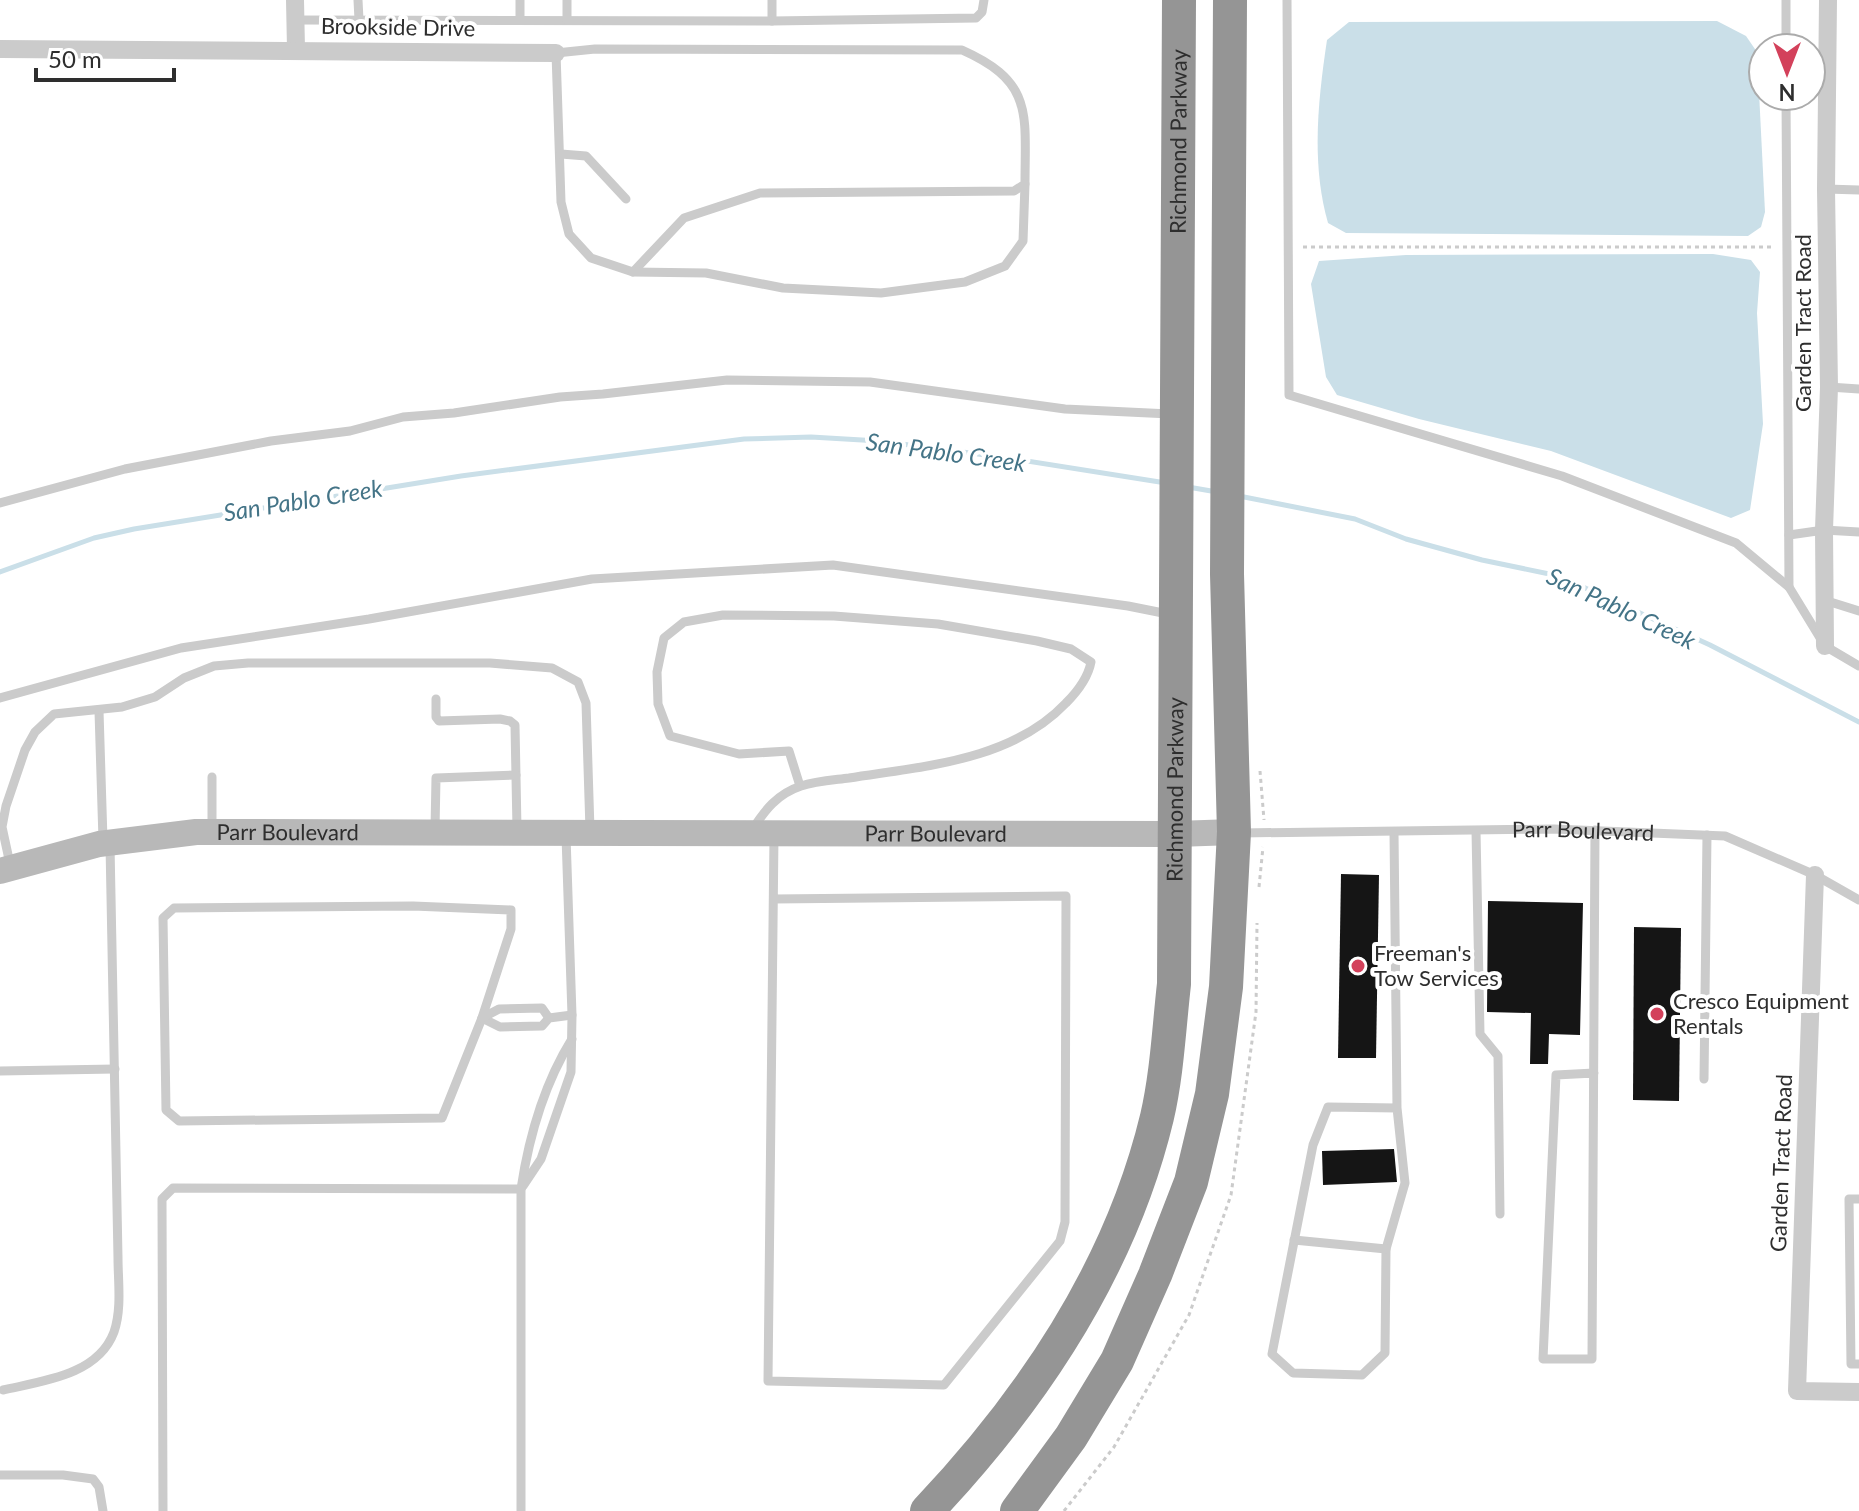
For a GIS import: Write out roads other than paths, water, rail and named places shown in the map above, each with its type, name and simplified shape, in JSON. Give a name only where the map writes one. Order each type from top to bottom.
[{"type":"highway","name":"Richmond Parkway","points":[[927,1511],[969,1467],[1041,1371],[1096,1279],[1123,1218],[1157,1116],[1166,1063],[1174,984],[1176,834],[1179,0]]},
{"type":"highway","points":[[1017,1511],[1071,1437],[1117,1361],[1191,1182],[1212,1094],[1226,987],[1234,832],[1227,574],[1230,0]]},
{"type":"street","points":[[295,0],[296,49]]},
{"type":"street","name":"Garden Tract Road","points":[[1825,646],[1824,530],[1829,387],[1826,189],[1828,0]]},
{"type":"street","name":"Brookside Drive","points":[[0,49],[556,53]]},
{"type":"street","name":"Parr Boulevard","points":[[5,869],[106,843],[150,836],[212,832],[1234,832]]},
{"type":"street","name":"Garden Tract Road","points":[[1815,875],[1797,1391],[1859,1392]]},
{"type":"lane","points":[[358,0],[359,20]]},
{"type":"lane","points":[[520,0],[520,20]]},
{"type":"lane","points":[[567,0],[567,20]]},
{"type":"lane","points":[[772,0],[772,21]]},
{"type":"lane","points":[[295,20],[772,21],[976,18],[982,12],[984,0]]},
{"type":"lane","points":[[1287,0],[1289,395],[1562,476],[1736,543],[1789,587],[1825,646],[1859,666]]},
{"type":"lane","points":[[1786,0],[1786,32]]},
{"type":"lane","points":[[595,49],[962,50],[987,62],[1005,76],[1019,96],[1025,116],[1023,241],[1005,266],[965,282],[881,293],[783,288],[706,273],[633,272],[591,258],[569,234],[561,202],[556,53],[595,49]]},
{"type":"lane","points":[[1786,112],[1789,587]]},
{"type":"lane","points":[[561,154],[586,156],[626,199]]},
{"type":"lane","points":[[633,272],[684,218],[760,193],[1014,191],[1025,184]]},
{"type":"lane","points":[[1826,189],[1859,190]]},
{"type":"lane","points":[[0,503],[125,469],[271,441],[350,431],[403,417],[674,384],[727,380],[870,382],[1065,409],[1178,414]]},
{"type":"lane","points":[[1829,387],[1859,389]]},
{"type":"lane","points":[[1789,535],[1824,530],[1859,532]]},
{"type":"lane","points":[[0,698],[181,648],[369,619],[592,579],[833,565],[1128,606],[1177,616]]},
{"type":"lane","points":[[1824,600],[1859,611]]},
{"type":"lane","points":[[774,899],[1066,896],[1065,1222],[1060,1241],[944,1385],[768,1381],[774,899],[762,833],[770,803],[800,786],[959,759],[1007,745],[1048,722],[1089,674],[1091,662],[1071,649],[1009,636],[938,624],[834,616],[723,615],[684,622],[664,638],[657,672],[658,704],[670,736],[739,754],[789,751],[800,786]]},
{"type":"lane","points":[[5,869],[2,827],[6,806],[35,732],[54,714],[99,711],[155,697],[184,678],[214,666],[248,663],[490,663],[552,668],[578,682],[586,703],[578,833],[571,1072],[541,1159],[521,1189]]},
{"type":"lane","points":[[436,699],[436,717],[439,721],[500,719],[515,725],[517,833]]},
{"type":"lane","points":[[3,1390],[50,1379],[86,1366],[103,1352],[114,1331],[118,1307],[115,1069],[99,711]]},
{"type":"lane","points":[[435,832],[436,778],[516,775]]},
{"type":"lane","points":[[212,777],[212,832]]},
{"type":"lane","points":[[1594,1073],[1556,1075],[1543,1359],[1592,1359],[1594,1073],[1595,830]]},
{"type":"lane","name":"Parr Boulevard","points":[[1234,832],[1595,830],[1725,836],[1815,875],[1859,900]]},
{"type":"lane","points":[[1476,831],[1480,1034],[1498,1056],[1500,1214]]},
{"type":"lane","points":[[1394,832],[1397,1108],[1405,1183],[1386,1249],[1385,1353],[1362,1375],[1293,1373],[1272,1354],[1313,1145],[1328,1107],[1397,1108]]},
{"type":"lane","points":[[1704,1079],[1707,835]]},
{"type":"lane","points":[[482,1018],[511,929],[511,910],[413,906],[174,908],[163,918],[166,1110],[179,1121],[442,1118],[482,1018],[499,1009],[542,1008],[549,1018]]},
{"type":"lane","points":[[482,1018],[500,1027],[542,1026],[549,1018],[572,1015]]},
{"type":"lane","points":[[521,1511],[521,1189],[526,1153],[553,1069],[572,1039]]},
{"type":"lane","points":[[0,1071],[115,1069]]},
{"type":"lane","points":[[163,1511],[162,1199],[173,1188],[521,1189]]},
{"type":"lane","points":[[1859,1199],[1849,1199],[1855,1302],[1851,1364],[1859,1364]]},
{"type":"lane","points":[[1294,1240],[1386,1249]]},
{"type":"lane","points":[[0,1475],[63,1475],[93,1479],[99,1487],[103,1511]]},
{"type":"water","points":[[1717,21],[1747,37],[1747,112],[1760,112],[1765,212],[1761,227],[1748,236],[1346,233],[1328,223],[1319,178],[1318,132],[1327,40],[1349,22]]},
{"type":"water","points":[[1713,254],[1751,260],[1760,272],[1757,313],[1763,424],[1750,510],[1731,518],[1551,451],[1419,419],[1337,395],[1326,377],[1311,284],[1319,261],[1406,255]]},
{"type":"waterway","name":"San Pablo Creek","points":[[0,572],[94,538],[134,529],[461,476],[744,439],[811,437],[879,441],[1166,483]]},
{"type":"waterway","name":"San Pablo Creek","points":[[1188,487],[1217,492]]},
{"type":"waterway","name":"San Pablo Creek","points":[[1239,496],[1355,519],[1406,539],[1482,560],[1559,576],[1710,645],[1859,722]]},
{"type":"place","name":"Freeman's Tow Services","points":[[1358,966]]},
{"type":"place","name":"Cresco Equipment Rentals","points":[[1657,1014]]}]
